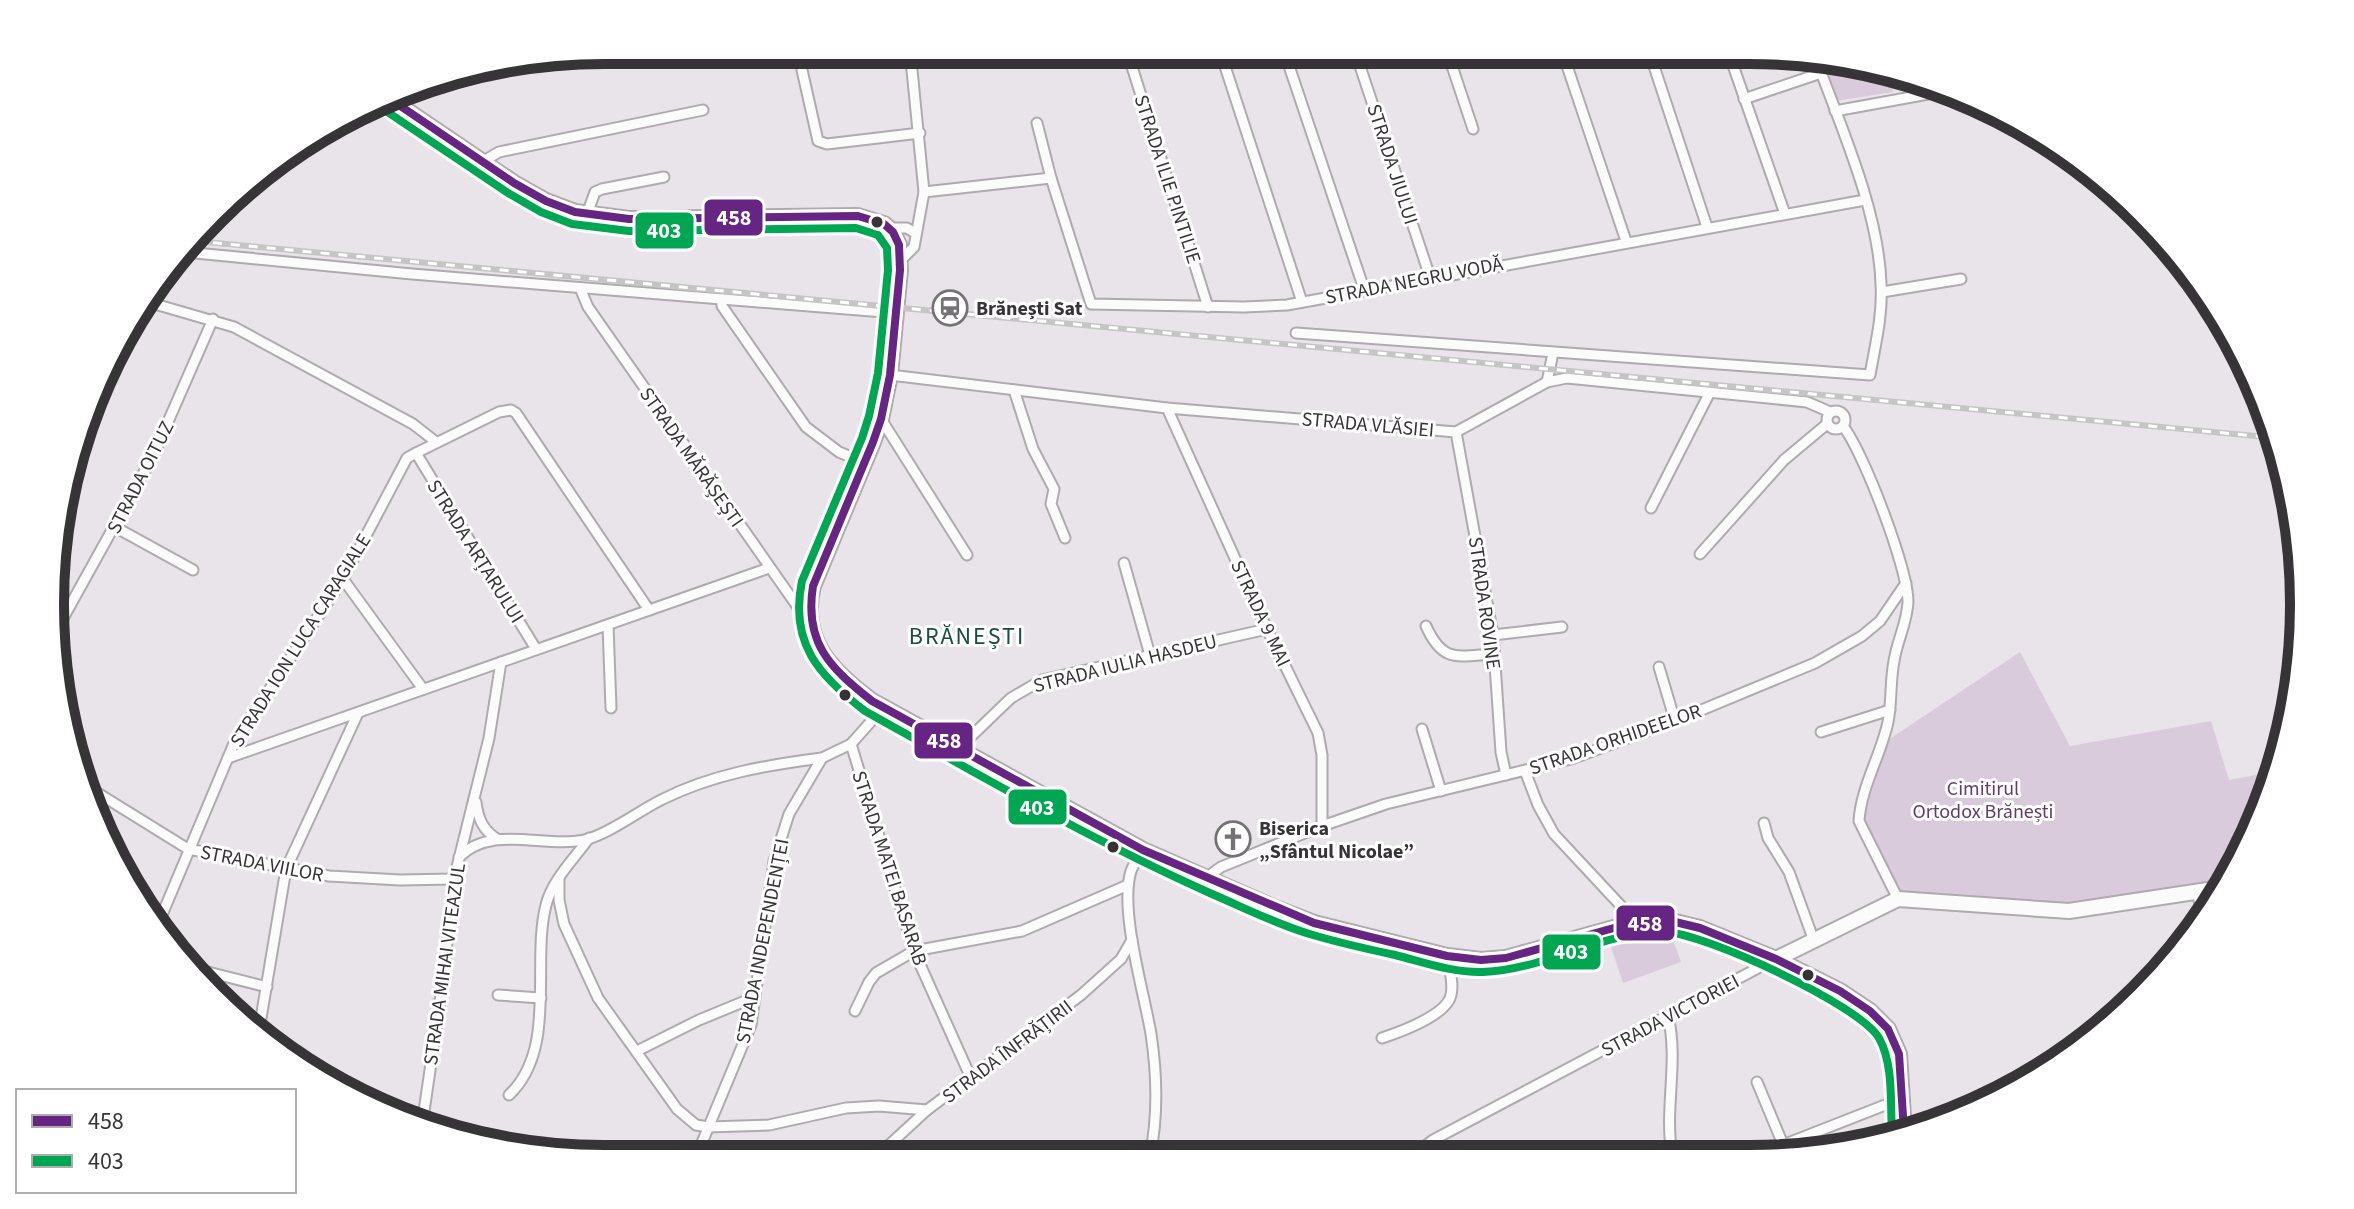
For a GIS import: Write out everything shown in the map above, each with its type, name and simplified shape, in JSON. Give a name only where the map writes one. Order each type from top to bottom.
[{"type":"main road","points":[[399,105],[482,162],[546,201],[587,214],[629,219],[851,216],[875,220],[889,228],[898,241],[901,260],[890,375],[881,419],[865,463],[813,586],[809,623],[815,641],[827,659],[860,692],[883,708],[1143,850],[1314,923],[1447,956],[1495,960],[1636,922],[1667,920],[1690,925],[1776,959],[1840,991],[1882,1021],[1893,1036],[1899,1054],[1904,1122]]},
{"type":"main road","points":[[1898,899],[2069,911],[2208,890]]},
{"type":"main road","name":"STRADA VICTORIEI","points":[[1776,959],[1898,899]]},
{"type":"street","points":[[901,260],[913,251],[924,192],[912,64]]},
{"type":"street","name":"STRADA ILIE PINTILIE","points":[[1131,64],[1208,307]]},
{"type":"street","points":[[1224,64],[1302,302]]},
{"type":"street","points":[[1288,64],[1364,289]]},
{"type":"street","name":"STRADA JIULUI","points":[[1359,64],[1430,277]]},
{"type":"street","points":[[1451,64],[1473,129]]},
{"type":"street","points":[[1566,64],[1626,241]]},
{"type":"street","points":[[1653,64],[1707,227]]},
{"type":"street","points":[[1732,64],[1785,214]]},
{"type":"street","points":[[1296,333],[1870,375],[1882,292],[1879,263],[1865,200],[1820,69]]},
{"type":"street","points":[[802,70],[818,141],[827,144],[920,133]]},
{"type":"street","points":[[1744,99],[1821,73]]},
{"type":"street","points":[[1835,111],[1927,94]]},
{"type":"street","points":[[482,162],[499,152],[703,110]]},
{"type":"street","name":"STRADA NEGRU VODĂ","points":[[1037,123],[1091,304],[1208,307],[1302,302],[1865,200]]},
{"type":"street","points":[[587,214],[595,192],[664,177]]},
{"type":"street","points":[[924,192],[1051,178]]},
{"type":"street","points":[[889,228],[907,228],[915,233]]},
{"type":"street","points":[[194,253],[896,313]]},
{"type":"street","points":[[1882,292],[1961,279]]},
{"type":"street","name":"STRADA MĂRĂȘEȘTI","points":[[580,288],[588,307],[809,623]]},
{"type":"street","points":[[722,299],[722,306],[806,427],[839,452],[865,463]]},
{"type":"street","points":[[155,304],[213,319],[257,338],[413,424],[436,442]]},
{"type":"street","name":"STRADA OITUZ","points":[[64,616],[153,456],[213,319]]},
{"type":"street","points":[[1547,382],[1553,353]]},
{"type":"street","name":"STRADA VLĂSIEI","points":[[890,375],[1167,408],[1456,432],[1547,382],[1567,378],[1807,402],[1830,412]]},
{"type":"street","points":[[1014,390],[1033,449],[1054,489],[1051,504],[1065,538]]},
{"type":"street","points":[[1651,508],[1710,392]]},
{"type":"street","name":"STRADA 9 MAI","points":[[1167,408],[1321,743],[1322,826]]},
{"type":"street","name":"STRADA ION LUCA CARAGIALE","points":[[162,915],[228,758],[249,718],[343,579],[407,458],[505,410],[516,413],[649,610]]},
{"type":"street","points":[[1843,426],[1834,430],[1827,424],[1830,412],[1842,413],[1845,418],[1843,426],[1881,507],[1906,583],[1907,616],[1894,658],[1890,710],[1859,821],[1898,899]]},
{"type":"street","points":[[881,419],[967,555]]},
{"type":"street","points":[[1700,554],[1784,460],[1827,424]]},
{"type":"street","name":"STRADA ROVINE","points":[[1456,432],[1493,635],[1501,752],[1506,775]]},
{"type":"street","name":"STRADA ARȚARULUI","points":[[416,453],[536,649]]},
{"type":"street","points":[[115,527],[193,570]]},
{"type":"street","points":[[1124,563],[1150,655]]},
{"type":"street","name":"STRADA ION LUCA CARAGIALE","points":[[228,758],[769,568]]},
{"type":"street","points":[[343,579],[423,689]]},
{"type":"street","name":"STRADA ORHIDEELOR","points":[[1206,878],[1221,867],[1322,826],[1386,804],[1571,759],[1675,721],[1815,663],[1844,648],[1880,621],[1906,583]]},
{"type":"street","points":[[608,625],[611,708]]},
{"type":"street","points":[[1426,626],[1435,645],[1447,653],[1461,656],[1494,654]]},
{"type":"street","points":[[1493,635],[1562,627]]},
{"type":"street","name":"STRADA IULIA HASDEU","points":[[958,749],[1011,698],[1042,680],[1267,629]]},
{"type":"street","name":"STRADA MIHAI VITEAZUL","points":[[424,1113],[454,879],[489,738],[501,662]]},
{"type":"street","points":[[1659,667],[1675,721]]},
{"type":"street","points":[[458,858],[474,844],[497,839],[556,841],[589,838],[663,799],[719,777],[779,763],[822,758],[851,744],[883,708]]},
{"type":"street","points":[[1821,732],[1890,710]]},
{"type":"street","points":[[261,1021],[286,869],[358,713]]},
{"type":"street","points":[[1422,729],[1441,791]]},
{"type":"street","name":"STRADA MATEI BASARAB","points":[[851,744],[914,951],[971,1078]]},
{"type":"street","name":"STRADA INDEPENDENȚEI","points":[[701,1145],[743,1049],[755,997],[778,844],[789,814],[822,758]]},
{"type":"street","points":[[1525,771],[1538,805],[1554,834],[1636,922]]},
{"type":"street","points":[[476,793],[481,823],[497,839]]},
{"type":"street","name":"STRADA VIILOR","points":[[99,794],[188,849],[286,869],[362,879],[454,879]]},
{"type":"street","points":[[1764,823],[1768,838],[1789,872],[1814,941]]},
{"type":"street","points":[[509,1095],[522,1081],[530,1062],[541,998],[543,922],[549,895],[589,838]]},
{"type":"street","points":[[1143,850],[1128,885],[1132,940],[1154,1060],[1155,1114],[1151,1145]]},
{"type":"street","points":[[559,880],[559,900],[570,942],[598,998],[677,1109],[696,1125],[769,1125],[846,1108],[879,1106],[927,1110]]},
{"type":"street","points":[[855,1011],[876,973],[914,951],[1022,931],[1128,885]]},
{"type":"street","points":[[2197,892],[2200,903]]},
{"type":"street","name":"STRADA ÎNFRĂȚIRII","points":[[889,1145],[927,1110],[1081,995],[1121,959],[1132,940]]},
{"type":"street","points":[[1382,1038],[1400,1032],[1444,1008],[1451,994],[1447,956]]},
{"type":"street","name":"STRADA VICTORIEI","points":[[1426,1145],[1776,959]]},
{"type":"street","points":[[208,972],[267,987]]},
{"type":"street","points":[[498,995],[541,998]]},
{"type":"street","points":[[637,1051],[755,997]]},
{"type":"street","points":[[1668,1016],[1673,1056],[1669,1112],[1671,1145]]},
{"type":"street","points":[[1757,1082],[1783,1144]]},
{"type":"street","points":[[1805,1142],[1903,1098]]},
{"type":"green space","points":[[1825,70],[1889,82],[1893,92],[1836,101]]},
{"type":"green space","name":"Cimitirul Ortodox Brănești","points":[[2020,652],[2070,746],[2211,721],[2229,780],[2262,774],[2234,844],[2212,885],[2071,907],[1898,897],[1862,822],[1888,740]]},
{"type":"green space","points":[[1639,934],[1671,934],[1681,962],[1623,983],[1609,941]]},
{"type":"railway","points":[[204,242],[2263,437]]},
{"type":"transit line","name":"458","points":[[399,105],[514,183],[546,201],[575,212],[629,219],[858,216],[884,224],[893,232],[899,245],[900,270],[890,375],[881,419],[813,586],[811,606],[817,639],[823,652],[844,677],[872,701],[1143,850],[1314,923],[1447,956],[1481,960],[1506,958],[1621,926],[1667,920],[1700,928],[1776,959],[1840,991],[1870,1011],[1888,1029],[1899,1054],[1903,1122]]},
{"type":"transit line","name":"403","points":[[386,111],[508,193],[541,212],[572,224],[629,231],[856,228],[878,235],[887,248],[888,270],[878,373],[869,416],[802,581],[799,603],[800,623],[811,656],[834,685],[865,711],[1037,807],[1168,874],[1262,916],[1323,938],[1472,972],[1529,965],[1642,933],[1685,935],[1745,957],[1843,1008],[1866,1024],[1879,1038],[1889,1072],[1892,1126]]},
{"type":"place","name":"Brănești Sat","points":[[950,308]]},
{"type":"place","name":"Biserica „Sfântul Nicolae”","points":[[1233,839]]},
{"type":"district","name":"BRĂNEȘTI","points":[[967,636]]}]
